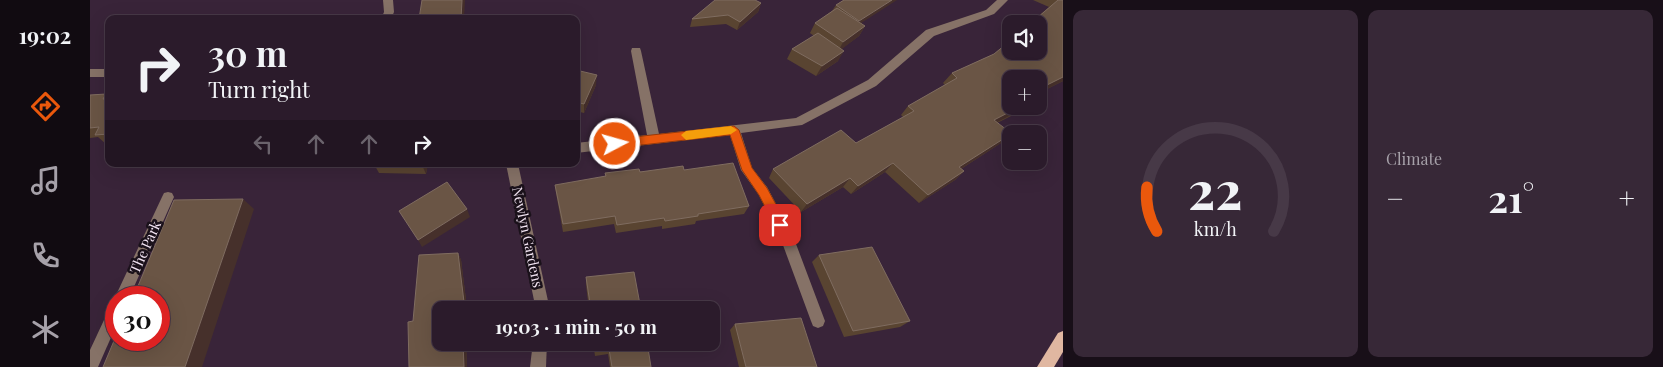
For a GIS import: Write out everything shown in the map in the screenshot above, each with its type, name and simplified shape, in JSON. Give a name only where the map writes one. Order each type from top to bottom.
[{"type":"main road","points":[[1045,367],[1063,338]]},
{"type":"street","points":[[388,0],[388,15]]},
{"type":"street","points":[[580,148],[798,122],[872,83],[930,33],[990,12],[1003,0]]},
{"type":"street","points":[[636,52],[654,139]]},
{"type":"street","points":[[90,73],[105,73]]},
{"type":"street","points":[[734,130],[747,170],[763,191],[786,236],[818,321]]},
{"type":"street","name":"Newlyn Gardens","points":[[513,167],[541,301]]},
{"type":"street","name":"The Park","points":[[127,286],[168,197]]},
{"type":"street","points":[[90,367],[105,334]]},
{"type":"street","points":[[538,367],[539,351]]},
{"type":"building","points":[[422,0],[462,0],[461,15],[420,15]]},
{"type":"building","points":[[715,0],[755,0],[761,3],[740,22],[728,15],[692,19]]},
{"type":"building","points":[[844,0],[892,0],[859,21],[836,5]]},
{"type":"building","points":[[1058,0],[1063,0],[1063,77],[1047,85],[1047,70],[1002,70],[1002,115],[1004,115],[994,120],[1002,126],[1002,140],[959,167],[964,171],[928,195],[893,163],[858,186],[850,178],[807,204],[773,169],[841,130],[856,143],[914,111],[908,106],[957,78],[952,73],[994,54],[1002,47],[1002,60],[1047,60],[1047,15],[1040,15]]},
{"type":"building","points":[[837,8],[865,26],[843,42],[815,23]]},
{"type":"building","points":[[818,33],[844,51],[822,66],[792,49]]},
{"type":"building","points":[[580,71],[597,75],[584,104],[580,103]]},
{"type":"building","points":[[105,94],[103,99],[105,99],[105,134],[95,135],[99,127],[90,128],[90,95]]},
{"type":"building","points":[[733,163],[749,206],[665,221],[664,218],[617,225],[615,216],[563,224],[555,185],[606,176],[605,173],[639,169],[640,172],[683,166],[684,170]]},
{"type":"building","points":[[447,182],[467,209],[418,240],[399,211]]},
{"type":"building","points":[[243,199],[185,367],[103,367],[110,351],[170,351],[170,286],[138,286],[174,200]]},
{"type":"building","points":[[872,247],[910,321],[853,331],[819,255]]},
{"type":"building","points":[[458,253],[464,301],[432,301],[432,351],[463,351],[464,367],[409,367],[408,322],[413,321],[419,255]]},
{"type":"building","points":[[634,272],[639,301],[590,301],[586,277]]},
{"type":"building","points":[[801,318],[817,367],[746,367],[735,324]]},
{"type":"building","points":[[609,351],[648,351],[651,367],[612,367]]},
{"type":"slow traffic","points":[[686,135],[731,130]]},
{"type":"route","points":[[615,144],[734,130],[742,149],[747,170],[763,191],[780,225]]}]
